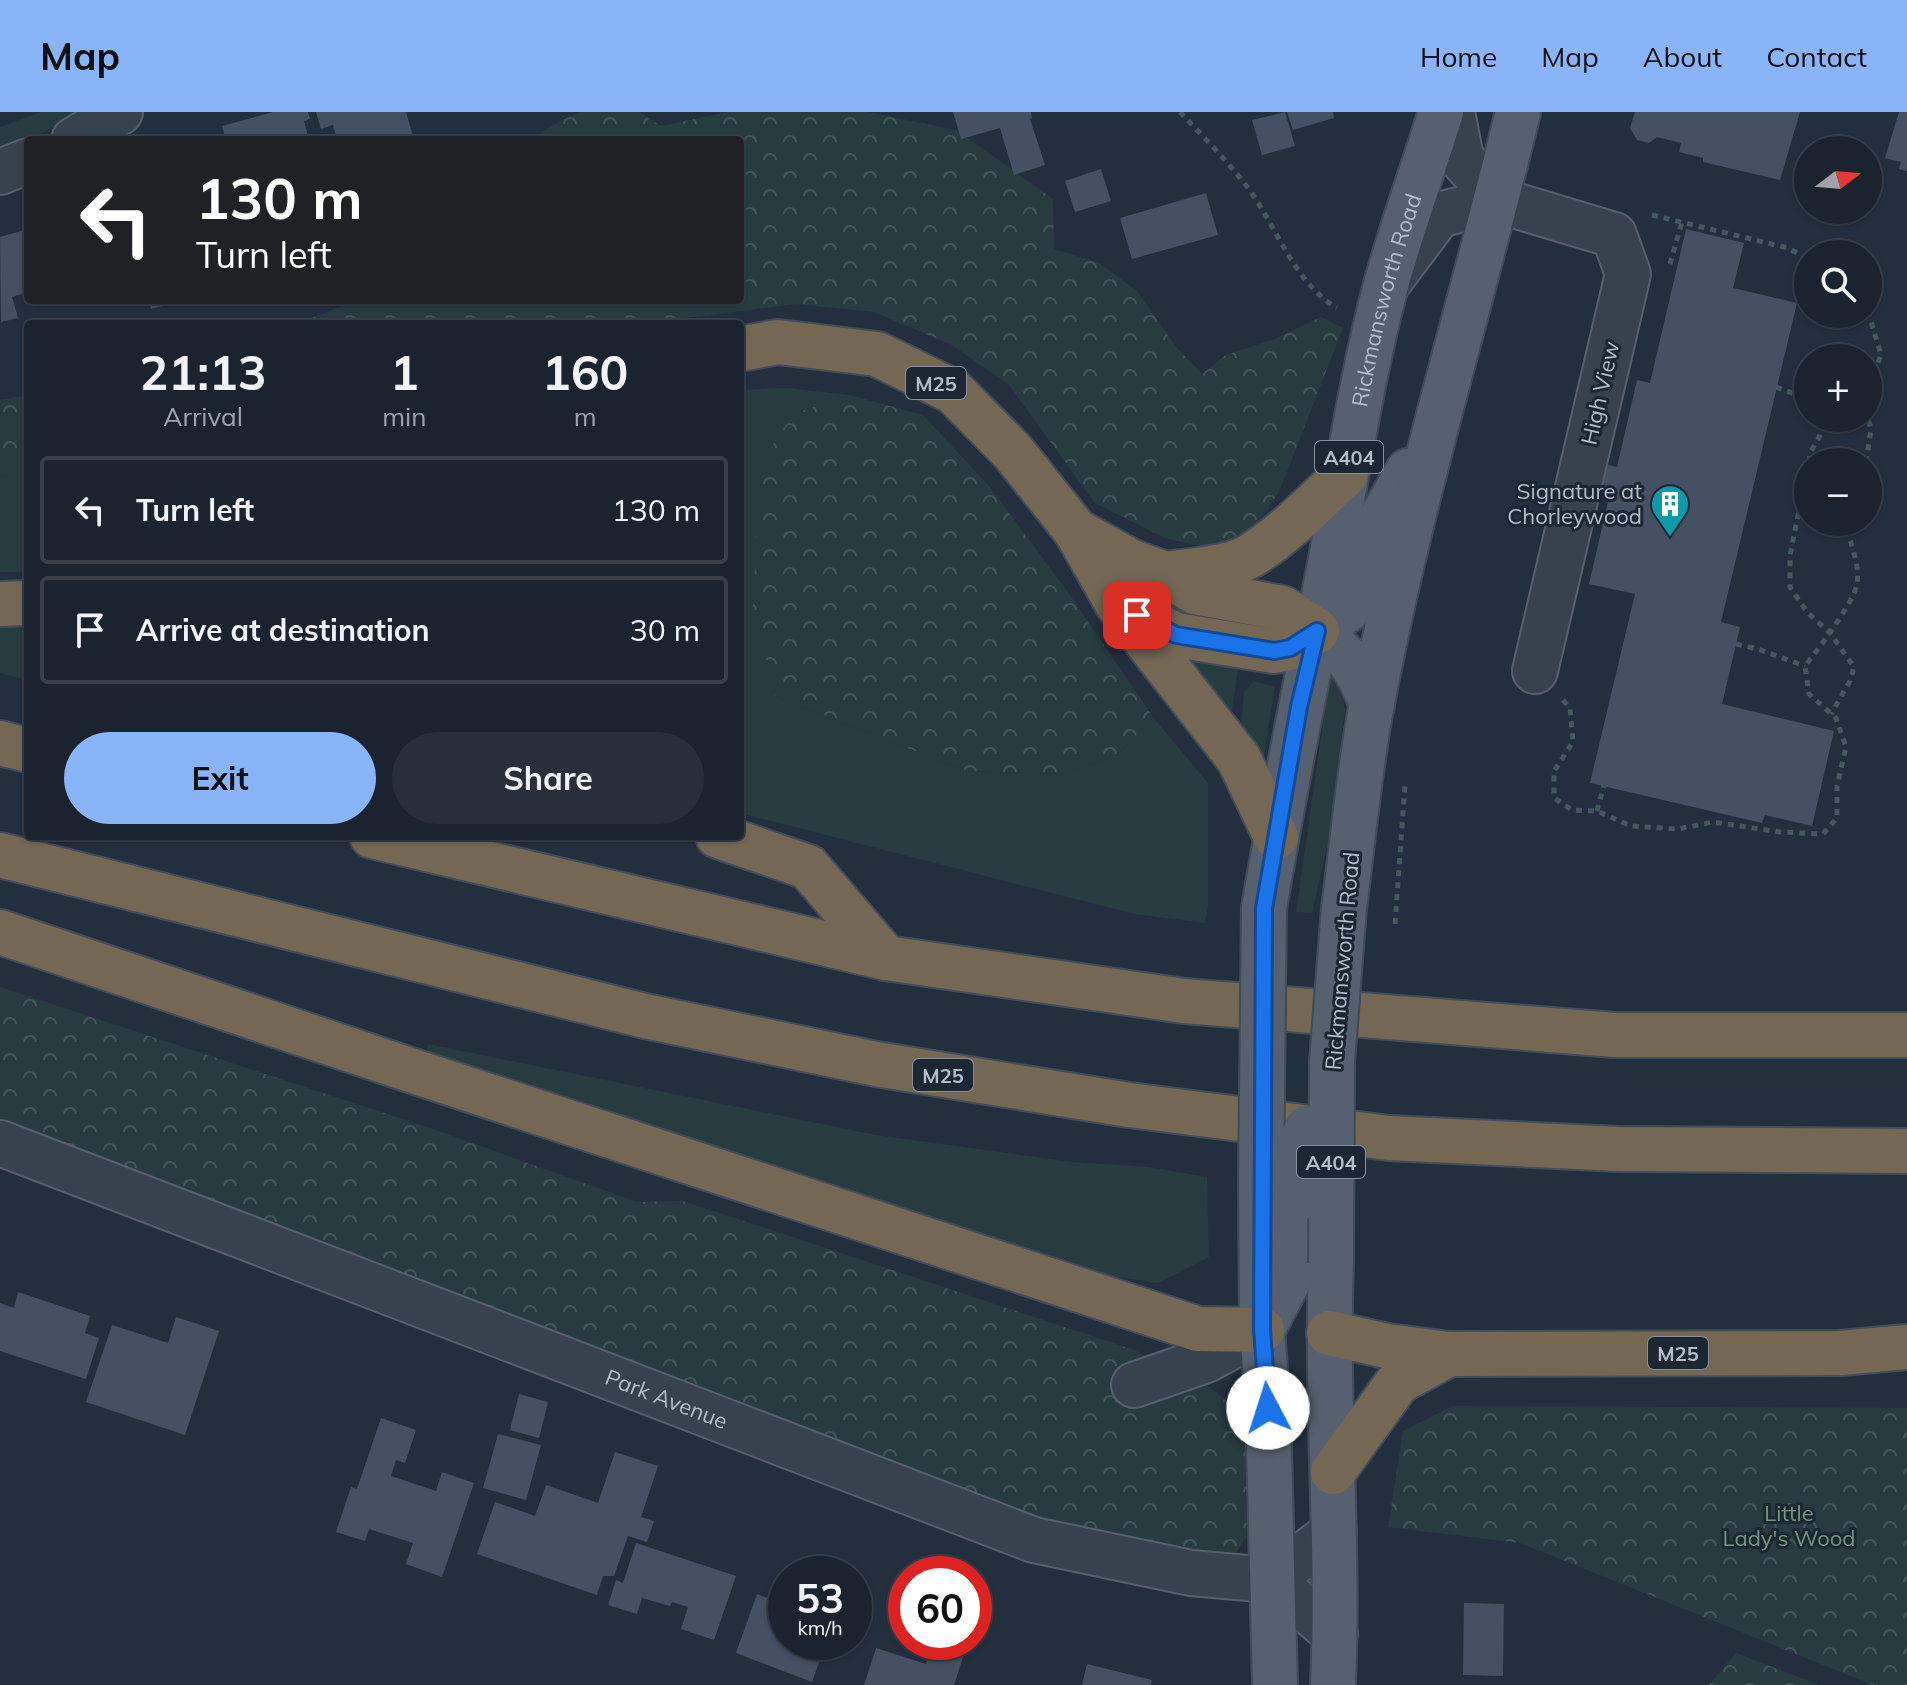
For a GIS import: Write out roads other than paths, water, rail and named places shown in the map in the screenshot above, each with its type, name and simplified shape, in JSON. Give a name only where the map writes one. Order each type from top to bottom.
[{"type":"highway","name":"M25","points":[[744,348],[778,342],[877,354],[954,392],[1013,452],[1076,531],[1118,605],[1239,759],[1276,837]]},
{"type":"highway","name":"M25","points":[[1165,574],[1201,570],[1248,558],[1345,475]]},
{"type":"highway","name":"M25","points":[[1076,531],[1195,592],[1282,608],[1317,631]]},
{"type":"highway","points":[[0,604],[24,603]]},
{"type":"highway","points":[[1118,605],[1176,635],[1274,651],[1290,648],[1317,631]]},
{"type":"highway","points":[[0,743],[24,749]]},
{"type":"highway","points":[[389,840],[886,958],[1184,1001],[1615,1035],[1907,1035]]},
{"type":"highway","points":[[730,840],[808,867],[886,958]]},
{"type":"highway","name":"M25","points":[[0,855],[645,1016],[876,1064],[1129,1105],[1389,1138],[1619,1149],[1907,1151]]},
{"type":"highway","points":[[0,932],[1198,1329],[1262,1330]]},
{"type":"highway","name":"M25","points":[[1329,1333],[1387,1346],[1449,1354],[1841,1353],[1907,1347]]},
{"type":"highway","name":"M25","points":[[1333,1472],[1398,1382],[1449,1354]]},
{"type":"main road","name":"Rickmansworth Road","points":[[1275,1685],[1268,1408],[1262,1330],[1280,1190],[1264,908],[1299,707],[1386,285],[1441,112]]},
{"type":"main road","name":"Rickmansworth Road","points":[[1333,1685],[1334,1532],[1329,1333],[1332,1062],[1344,908],[1372,705],[1435,424],[1518,112]]},
{"type":"main road","points":[[1372,705],[1359,671],[1343,652],[1317,631],[1350,608],[1363,582],[1383,515],[1435,424]]},
{"type":"main road","points":[[1280,1190],[1332,1062]]},
{"type":"main road","points":[[1262,1330],[1329,1333]]},
{"type":"street","points":[[81,136],[120,112]]},
{"type":"street","points":[[1386,285],[1439,215],[1497,200],[1461,158],[1452,112]]},
{"type":"street","points":[[0,172],[24,163]]},
{"type":"street","name":"High View","points":[[1497,200],[1614,235],[1628,274],[1535,671]]},
{"type":"street","name":"Park Avenue","points":[[0,1143],[1034,1540],[1191,1573],[1271,1580]]},
{"type":"street","points":[[1134,1385],[1206,1360],[1262,1330]]},
{"type":"street","points":[[1334,1532],[1271,1580],[1335,1634]]},
{"type":"place","name":"Signature at Chorleywood","points":[[1670,538]]},
{"type":"park label","name":"Little Lady's Wood","points":[[1789,1526]]}]
